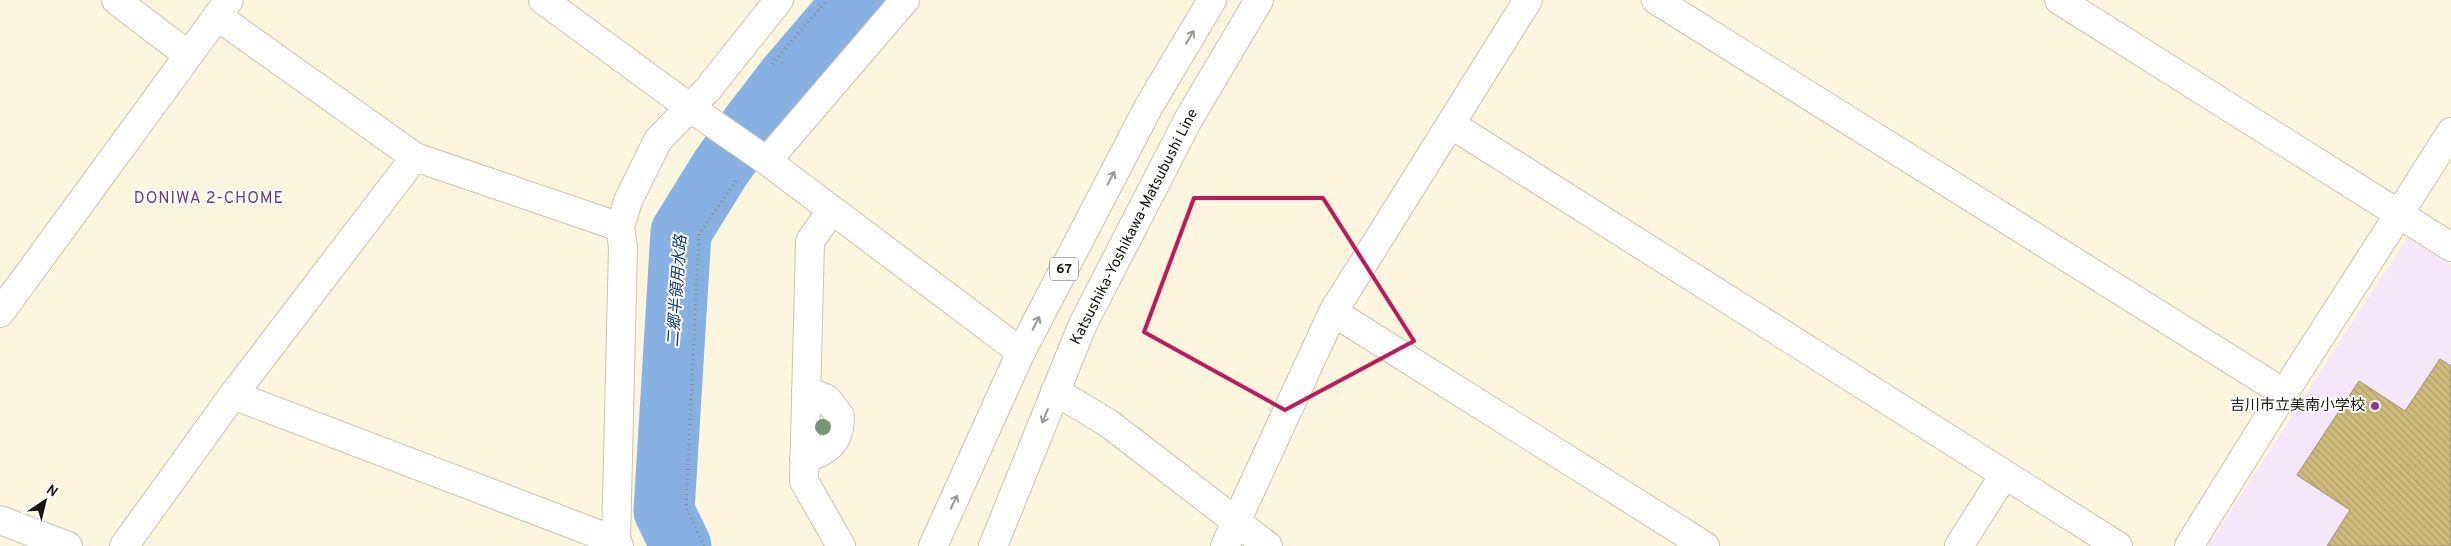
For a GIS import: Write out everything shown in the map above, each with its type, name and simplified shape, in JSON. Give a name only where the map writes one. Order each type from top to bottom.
[{"type":"street","points":[[116,0],[188,55]]},
{"type":"street","points":[[543,0],[689,107],[757,154],[1020,352]]},
{"type":"street","points":[[233,395],[618,544],[623,246],[620,227],[628,201],[658,140],[708,89],[779,0]]},
{"type":"street","points":[[757,154],[905,0]]},
{"type":"street","name":"67","points":[[932,546],[1020,352],[1149,106],[1212,0]]},
{"type":"street","name":"Katsushika-Yoshikawa-Matsubushi Line","points":[[993,546],[1083,324],[1188,120],[1259,0]]},
{"type":"street","points":[[1225,546],[1332,312],[1452,124],[1528,0]]},
{"type":"street","points":[[1656,0],[2284,393]]},
{"type":"street","points":[[2059,0],[2451,247]]},
{"type":"street","points":[[0,313],[223,8],[415,157],[620,227]]},
{"type":"street","points":[[1452,124],[2118,546]]},
{"type":"street","points":[[2189,546],[2284,393],[2451,132]]},
{"type":"street","points":[[124,546],[233,395],[415,157]]},
{"type":"street","points":[[832,210],[810,241],[804,481],[841,546]]},
{"type":"street","points":[[1332,312],[1706,546]]},
{"type":"street","points":[[1055,391],[1108,423],[1268,546]]},
{"type":"street","points":[[1959,546],[2004,475]]},
{"type":"street","points":[[0,520],[68,546]]},
{"type":"path","points":[[765,71],[827,0]]},
{"type":"path","points":[[704,546],[686,507],[699,234],[757,154]]},
{"type":"highlighted area","points":[[1194,198],[1323,198],[1414,341],[1285,410],[1144,332]]},
{"type":"shaded area","name":"吉川市立美南小学校","points":[[2407,238],[2451,265],[2451,546],[2208,546]]},
{"type":"building","points":[[2440,359],[2451,366],[2451,546],[2327,546],[2350,510],[2297,475],[2359,381],[2405,411]]},
{"type":"waterway","name":"二郷半領用水路","points":[[681,546],[664,511],[681,232],[720,169],[751,125],[788,77],[854,0]]},
{"type":"place","name":"吉川市立美南小学校","points":[[2375,406]]},
{"type":"district","name":"DONIWA 2-CHOME","points":[[209,199]]}]
